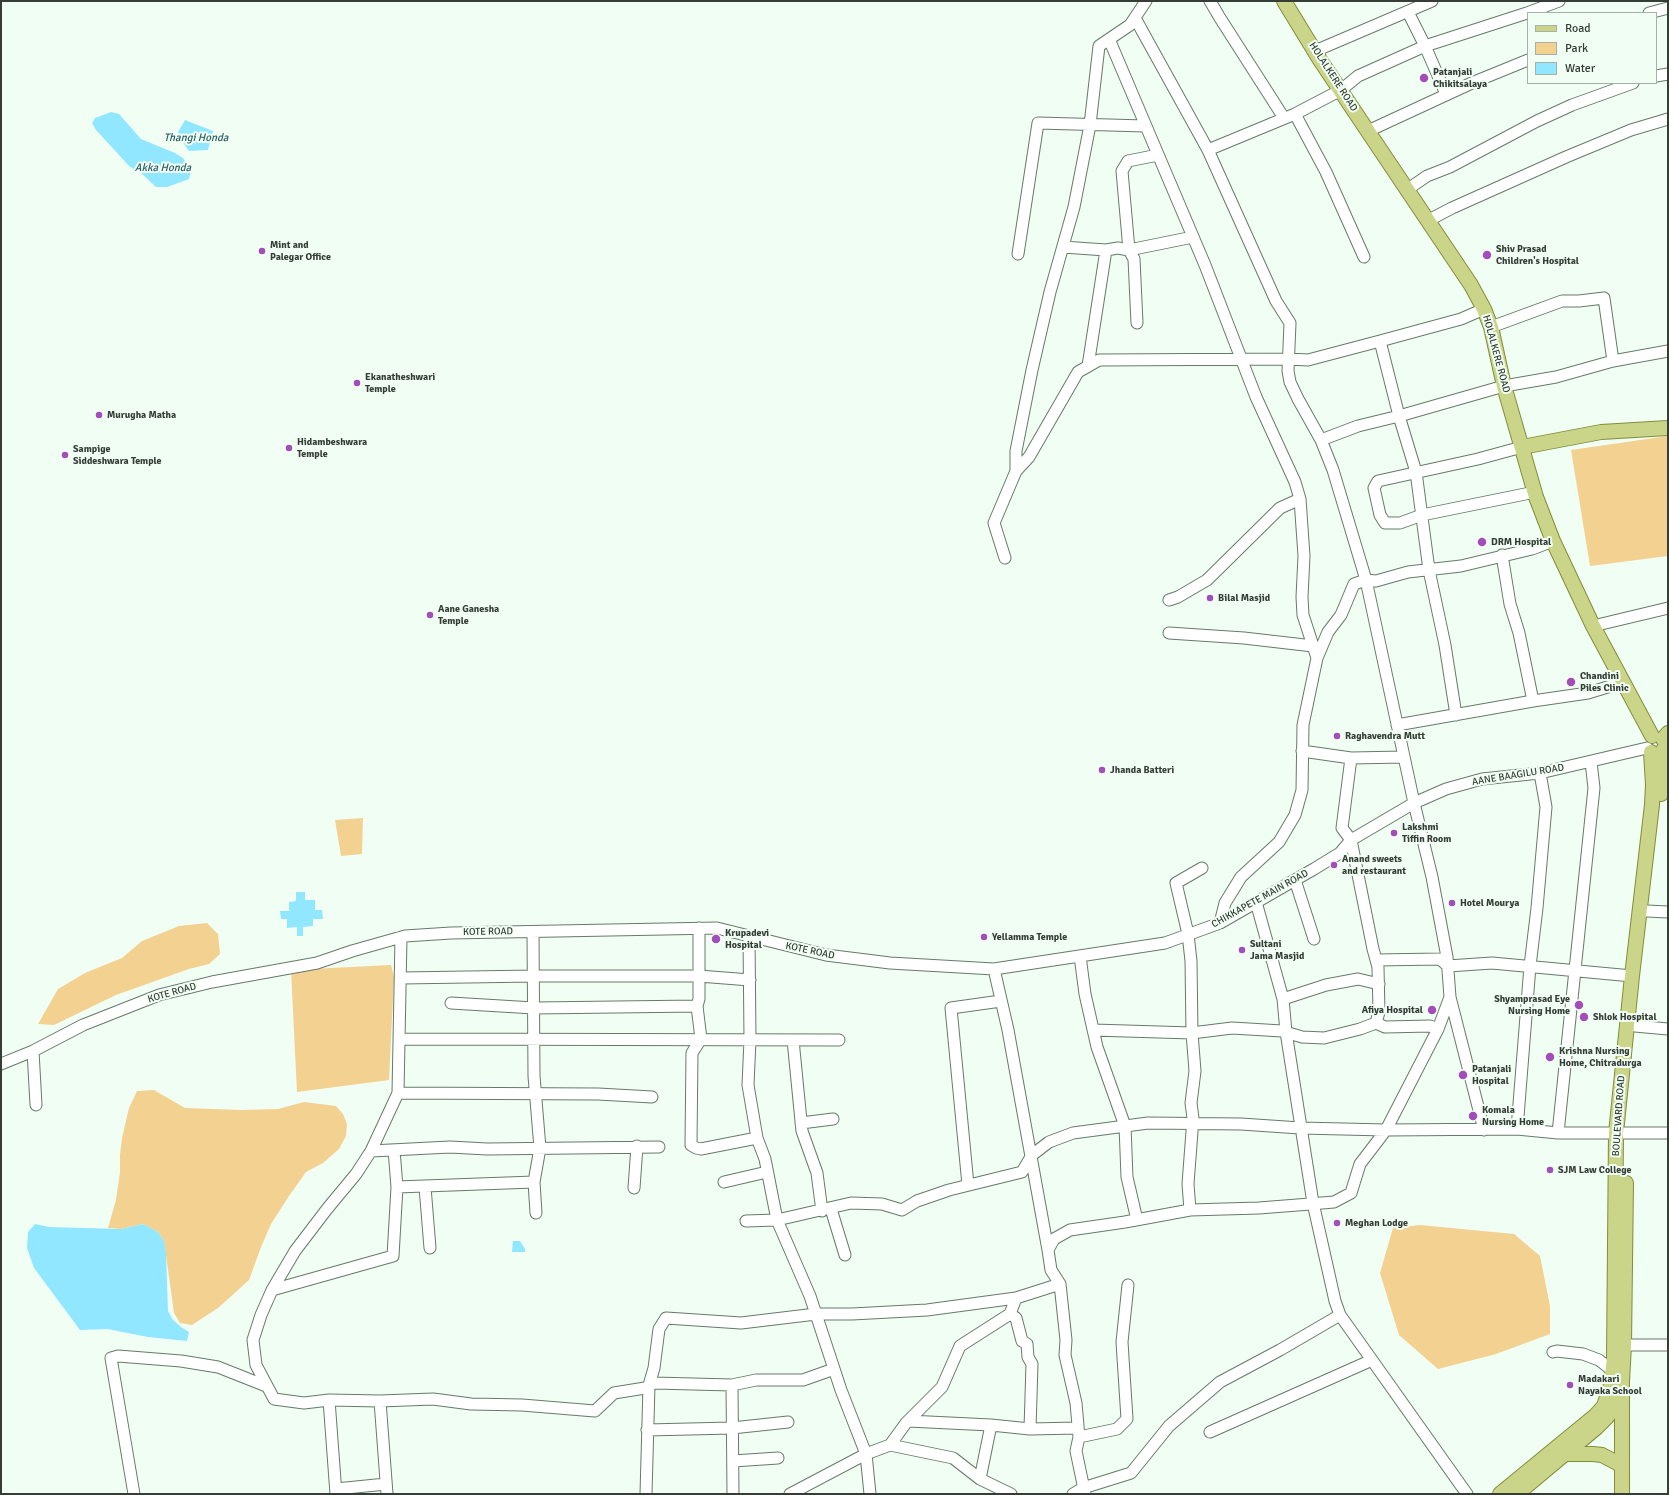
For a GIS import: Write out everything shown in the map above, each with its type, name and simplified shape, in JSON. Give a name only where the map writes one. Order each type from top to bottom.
[{"type":"main road","name":"HOLALKERE ROAD","points":[[1284,1],[1368,131],[1429,220],[1471,285],[1484,309],[1491,327],[1504,386],[1535,492],[1553,542],[1593,626],[1657,743]]},
{"type":"main road","points":[[1522,447],[1601,432],[1668,428]]},
{"type":"main road","name":"BOULEVARD ROAD","points":[[1617,1378],[1624,1345],[1621,1133],[1636,1026],[1647,912],[1662,787],[1657,743]]},
{"type":"main road","name":"BOULEVARD ROAD","points":[[1617,1378],[1621,1133],[1632,976],[1652,805],[1657,743]]},
{"type":"main road","points":[[1517,1494],[1607,1417],[1614,1408],[1617,1378]]},
{"type":"main road","points":[[1617,1378],[1622,1494]]},
{"type":"main road","points":[[1500,1494],[1595,1416],[1604,1406],[1617,1378]]},
{"type":"main road","points":[[1565,1454],[1598,1454],[1621,1465]]},
{"type":"street","points":[[1016,471],[1016,452],[1032,370],[1050,292],[1074,207],[1090,125],[1099,46],[1130,24],[1146,1]]},
{"type":"street","points":[[1210,1],[1284,118]]},
{"type":"street","points":[[1315,50],[1432,1]]},
{"type":"street","points":[[1530,12],[1559,1]]},
{"type":"street","points":[[1653,12],[1668,8]]},
{"type":"street","points":[[1408,12],[1446,94]]},
{"type":"street","points":[[1208,150],[1295,114],[1341,90],[1358,76],[1425,46],[1527,13]]},
{"type":"street","points":[[1135,18],[1208,150],[1276,301],[1290,323],[1290,382],[1321,440],[1333,470],[1366,580],[1404,757],[1432,877],[1448,966],[1450,998],[1484,1130]]},
{"type":"street","points":[[1109,39],[1194,238],[1256,397],[1295,482],[1300,499],[1304,556],[1302,597],[1303,615],[1317,658]]},
{"type":"street","points":[[1368,131],[1446,94],[1527,60]]},
{"type":"street","points":[[1657,76],[1668,74]]},
{"type":"street","points":[[1408,189],[1427,176],[1450,167],[1537,121],[1572,105],[1630,84]]},
{"type":"street","points":[[1295,114],[1326,172],[1364,257]]},
{"type":"street","points":[[1429,220],[1452,208],[1566,157],[1631,130],[1668,119]]},
{"type":"street","points":[[1018,254],[1038,123],[1145,126]]},
{"type":"street","points":[[1137,324],[1134,259],[1129,250],[1122,171],[1128,161],[1158,155]]},
{"type":"street","points":[[1063,247],[1106,250],[1118,248],[1129,250],[1194,238]]},
{"type":"street","points":[[1088,366],[1106,250]]},
{"type":"street","points":[[1491,327],[1562,300],[1580,301],[1604,298],[1613,361]]},
{"type":"street","points":[[1005,558],[994,523],[1016,471],[1029,457],[1078,372],[1099,360],[1289,358],[1308,360],[1461,319],[1484,309]]},
{"type":"street","points":[[1380,341],[1399,416],[1416,472],[1428,570],[1445,645],[1456,715]]},
{"type":"street","points":[[1321,440],[1358,426],[1504,386],[1556,377],[1613,361],[1668,352]]},
{"type":"street","points":[[1522,447],[1478,459],[1382,480],[1376,484],[1374,488],[1380,515],[1385,523],[1400,523],[1422,515],[1535,492]]},
{"type":"street","points":[[1169,600],[1178,597],[1207,580],[1280,508],[1300,499]]},
{"type":"street","points":[[1220,923],[1225,903],[1241,877],[1279,842],[1296,815],[1302,790],[1303,725],[1317,658],[1328,632],[1341,615],[1354,584],[1366,580],[1376,581],[1408,572],[1461,566],[1532,549],[1553,542]]},
{"type":"street","points":[[1502,555],[1510,604],[1520,639],[1533,701]]},
{"type":"street","points":[[1593,626],[1668,608]]},
{"type":"street","points":[[1169,633],[1244,638],[1313,646]]},
{"type":"street","points":[[1397,724],[1533,701],[1588,694],[1624,682]]},
{"type":"street","name":"AANE BAAGILU ROAD","points":[[1414,802],[1446,789],[1482,779],[1540,774],[1591,762],[1657,743]]},
{"type":"street","points":[[1302,751],[1351,758],[1404,757]]},
{"type":"street","points":[[1351,758],[1342,828],[1351,840],[1378,967],[1379,1012],[1376,1024]]},
{"type":"street","points":[[1558,1133],[1594,788],[1591,762]]},
{"type":"street","points":[[1517,1129],[1530,966],[1546,807],[1540,774]]},
{"type":"street","name":"CHIKKAPETE MAIN ROAD","points":[[994,969],[1165,943],[1220,923],[1340,853],[1351,840],[1414,802]]},
{"type":"street","points":[[1190,1210],[1188,1184],[1192,1125],[1191,1103],[1195,1071],[1192,1034],[1191,961],[1188,934],[1176,882],[1202,868]]},
{"type":"street","points":[[1295,880],[1314,939]]},
{"type":"street","points":[[1256,902],[1283,999],[1286,1032],[1300,1128],[1313,1203],[1335,1301],[1340,1315],[1467,1494]]},
{"type":"street","points":[[1647,912],[1668,912]]},
{"type":"street","points":[[699,928],[699,999],[697,1006],[701,1039],[692,1053],[692,1145],[701,1149],[757,1138]]},
{"type":"street","name":"KOTE ROAD","points":[[1,1064],[33,1051],[83,1025],[159,996],[212,982],[317,963],[401,937],[450,933],[717,928],[826,955],[890,963],[994,969]]},
{"type":"street","points":[[533,932],[534,1040],[540,1148],[534,1182],[536,1213]]},
{"type":"street","points":[[401,937],[398,1093],[371,1151],[356,1174],[295,1251],[272,1290],[261,1315],[253,1340],[256,1365],[274,1399],[304,1403],[329,1400],[380,1401],[433,1399],[471,1404],[522,1405],[595,1412],[614,1393],[645,1388],[654,1383],[732,1385],[756,1380],[804,1380],[834,1369]]},
{"type":"street","points":[[749,937],[750,1040],[748,1085],[757,1138],[765,1159],[777,1220],[810,1296],[834,1369],[866,1454],[870,1494]]},
{"type":"street","points":[[1080,956],[1085,994],[1097,1047],[1125,1126],[1127,1177],[1137,1220]]},
{"type":"street","points":[[1376,960],[1440,959],[1448,966],[1492,963],[1632,976]]},
{"type":"street","points":[[994,969],[1008,1030],[1032,1155],[1051,1270],[1060,1284],[1066,1340],[1065,1355],[1076,1403],[1078,1432],[1076,1451],[1084,1491]]},
{"type":"street","points":[[400,978],[699,976],[750,980]]},
{"type":"street","points":[[1283,999],[1326,985],[1358,979],[1379,984]]},
{"type":"street","points":[[1048,1250],[1054,1239],[1070,1230],[1190,1210],[1258,1208],[1334,1202],[1351,1193],[1360,1164],[1386,1130],[1438,1029],[1450,998]]},
{"type":"street","points":[[968,1185],[951,1008],[1001,1001]]},
{"type":"street","points":[[451,1003],[534,1008],[697,1006]]},
{"type":"street","points":[[1093,1030],[1192,1034],[1232,1028],[1286,1032],[1302,1037],[1324,1038],[1376,1024],[1385,1027],[1430,1026],[1438,1029]]},
{"type":"street","points":[[1636,1026],[1668,1029]]},
{"type":"street","points":[[398,1039],[839,1040]]},
{"type":"street","points":[[793,1040],[802,1131],[817,1173],[827,1210],[845,1255]]},
{"type":"street","points":[[33,1051],[36,1105]]},
{"type":"street","points":[[398,1093],[536,1093],[652,1097]]},
{"type":"street","points":[[801,1124],[833,1119]]},
{"type":"street","points":[[746,1221],[777,1220],[827,1210],[851,1203],[882,1204],[902,1210],[917,1201],[949,1190],[1022,1172],[1032,1155],[1049,1142],[1073,1133],[1148,1123],[1192,1125],[1241,1124],[1300,1128],[1386,1130],[1517,1129],[1558,1133],[1668,1133]]},
{"type":"street","points":[[634,1188],[637,1146]]},
{"type":"street","points":[[371,1151],[450,1147],[487,1149],[659,1146]]},
{"type":"street","points":[[272,1290],[393,1256],[397,1187],[394,1150]]},
{"type":"street","points":[[724,1182],[767,1172]]},
{"type":"street","points":[[397,1187],[534,1182]]},
{"type":"street","points":[[425,1187],[430,1248]]},
{"type":"street","points":[[646,1494],[650,1385],[654,1368],[659,1329],[666,1318],[741,1324],[816,1314],[852,1314],[927,1310],[1016,1298],[1060,1284]]},
{"type":"street","points":[[908,1421],[991,1425],[1078,1432],[1117,1429],[1127,1419],[1122,1342],[1128,1285]]},
{"type":"street","points":[[890,1445],[908,1421],[942,1387],[960,1346],[1010,1314],[1016,1298]]},
{"type":"street","points":[[1010,1314],[1016,1318],[1022,1341],[1027,1344],[1028,1357],[1032,1364],[1030,1429]]},
{"type":"street","points":[[1073,1494],[1131,1473],[1169,1426],[1220,1382],[1280,1350],[1340,1315]]},
{"type":"street","points":[[1624,1345],[1668,1345]]},
{"type":"street","points":[[1552,1352],[1557,1351],[1583,1354],[1599,1360],[1617,1378]]},
{"type":"street","points":[[134,1494],[111,1358],[126,1356],[181,1361],[218,1367],[266,1386]]},
{"type":"street","points":[[1210,1432],[1372,1360]]},
{"type":"street","points":[[732,1385],[733,1494]]},
{"type":"street","points":[[329,1400],[336,1491],[387,1489],[380,1401]]},
{"type":"street","points":[[648,1430],[732,1428],[788,1422]]},
{"type":"street","points":[[980,1480],[991,1425]]},
{"type":"street","points":[[790,1494],[866,1454],[890,1445],[953,1458],[980,1480],[1011,1494]]},
{"type":"street","points":[[733,1460],[778,1458]]},
{"type":"green space","points":[[1668,436],[1668,556],[1590,566],[1571,450]]},
{"type":"green space","points":[[363,818],[362,854],[341,856],[335,820]]},
{"type":"green space","points":[[207,923],[218,934],[220,954],[209,964],[189,969],[116,995],[54,1025],[38,1024],[58,989],[85,973],[122,958],[142,941],[179,926]]},
{"type":"green space","points":[[391,965],[394,977],[389,1080],[297,1092],[291,970]]},
{"type":"green space","points":[[154,1090],[185,1108],[241,1110],[278,1109],[304,1102],[336,1106],[343,1114],[347,1124],[346,1136],[339,1149],[323,1163],[306,1172],[271,1224],[249,1280],[218,1308],[192,1325],[180,1323],[174,1313],[164,1241],[158,1232],[143,1224],[121,1229],[108,1228],[116,1200],[120,1172],[122,1138],[129,1108],[137,1091]]},
{"type":"green space","points":[[1420,1225],[1514,1234],[1540,1256],[1550,1306],[1550,1334],[1496,1354],[1438,1369],[1399,1335],[1380,1273],[1393,1228]]},
{"type":"water","name":"Akka Honda","points":[[111,112],[119,114],[141,139],[175,153],[183,158],[191,171],[189,179],[167,187],[156,187],[139,171],[130,167],[96,130],[92,123],[95,118]]},
{"type":"water","name":"Thangi Honda","points":[[185,120],[213,131],[208,150],[189,151],[178,132]]},
{"type":"water","points":[[296,892],[305,892],[305,900],[315,900],[315,910],[322,910],[323,919],[313,919],[313,926],[303,927],[303,936],[297,936],[297,927],[287,928],[287,919],[281,919],[280,911],[289,911],[289,902],[296,901]]},
{"type":"water","points":[[35,1224],[49,1227],[121,1229],[143,1224],[158,1232],[164,1241],[166,1253],[168,1311],[173,1320],[189,1332],[187,1341],[148,1337],[107,1329],[80,1330],[34,1268],[27,1248],[28,1232]]},
{"type":"water","points":[[513,1241],[520,1241],[525,1249],[525,1252],[512,1252]]},
{"type":"place","name":"Patanjali Chikitsalaya","points":[[1424,78]]},
{"type":"place","name":"Mint and Palegar Office","points":[[262,251]]},
{"type":"place","name":"Shiv Prasad Children's Hospital","points":[[1487,255]]},
{"type":"place","name":"Ekanatheshwari Temple","points":[[357,383]]},
{"type":"place","name":"Murugha Matha","points":[[99,415]]},
{"type":"place","name":"Hidambeshwara Temple","points":[[289,448]]},
{"type":"place","name":"Sampige Siddeshwara Temple","points":[[65,455]]},
{"type":"place","name":"DRM Hospital","points":[[1482,542]]},
{"type":"place","name":"Bilal Masjid","points":[[1210,598]]},
{"type":"place","name":"Aane Ganesha Temple","points":[[430,615]]},
{"type":"place","name":"Chandini Piles Clinic","points":[[1571,682]]},
{"type":"place","name":"Raghavendra Mutt","points":[[1337,736]]},
{"type":"place","name":"Jhanda Batteri","points":[[1102,770]]},
{"type":"place","name":"Lakshmi Tiffin Room","points":[[1394,833]]},
{"type":"place","name":"Anand sweets and restaurant","points":[[1334,865]]},
{"type":"place","name":"Hotel Mourya","points":[[1452,903]]},
{"type":"place","name":"Yellamma Temple","points":[[984,937]]},
{"type":"place","name":"Krupadevi Hospital","points":[[716,939]]},
{"type":"place","name":"Sultani Jama Masjid","points":[[1242,950]]},
{"type":"place","name":"Shyamprasad Eye Nursing Home","points":[[1579,1005]]},
{"type":"place","name":"Afiya Hospital","points":[[1432,1010]]},
{"type":"place","name":"Shlok Hospital","points":[[1584,1017]]},
{"type":"place","name":"Krishna Nursing Home, Chitradurga","points":[[1550,1057]]},
{"type":"place","name":"Patanjali Hospital","points":[[1463,1075]]},
{"type":"place","name":"Komala Nursing Home","points":[[1473,1116]]},
{"type":"place","name":"SJM Law College","points":[[1550,1170]]},
{"type":"place","name":"Meghan Lodge","points":[[1337,1223]]},
{"type":"place","name":"Madakari Nayaka School","points":[[1570,1385]]}]
